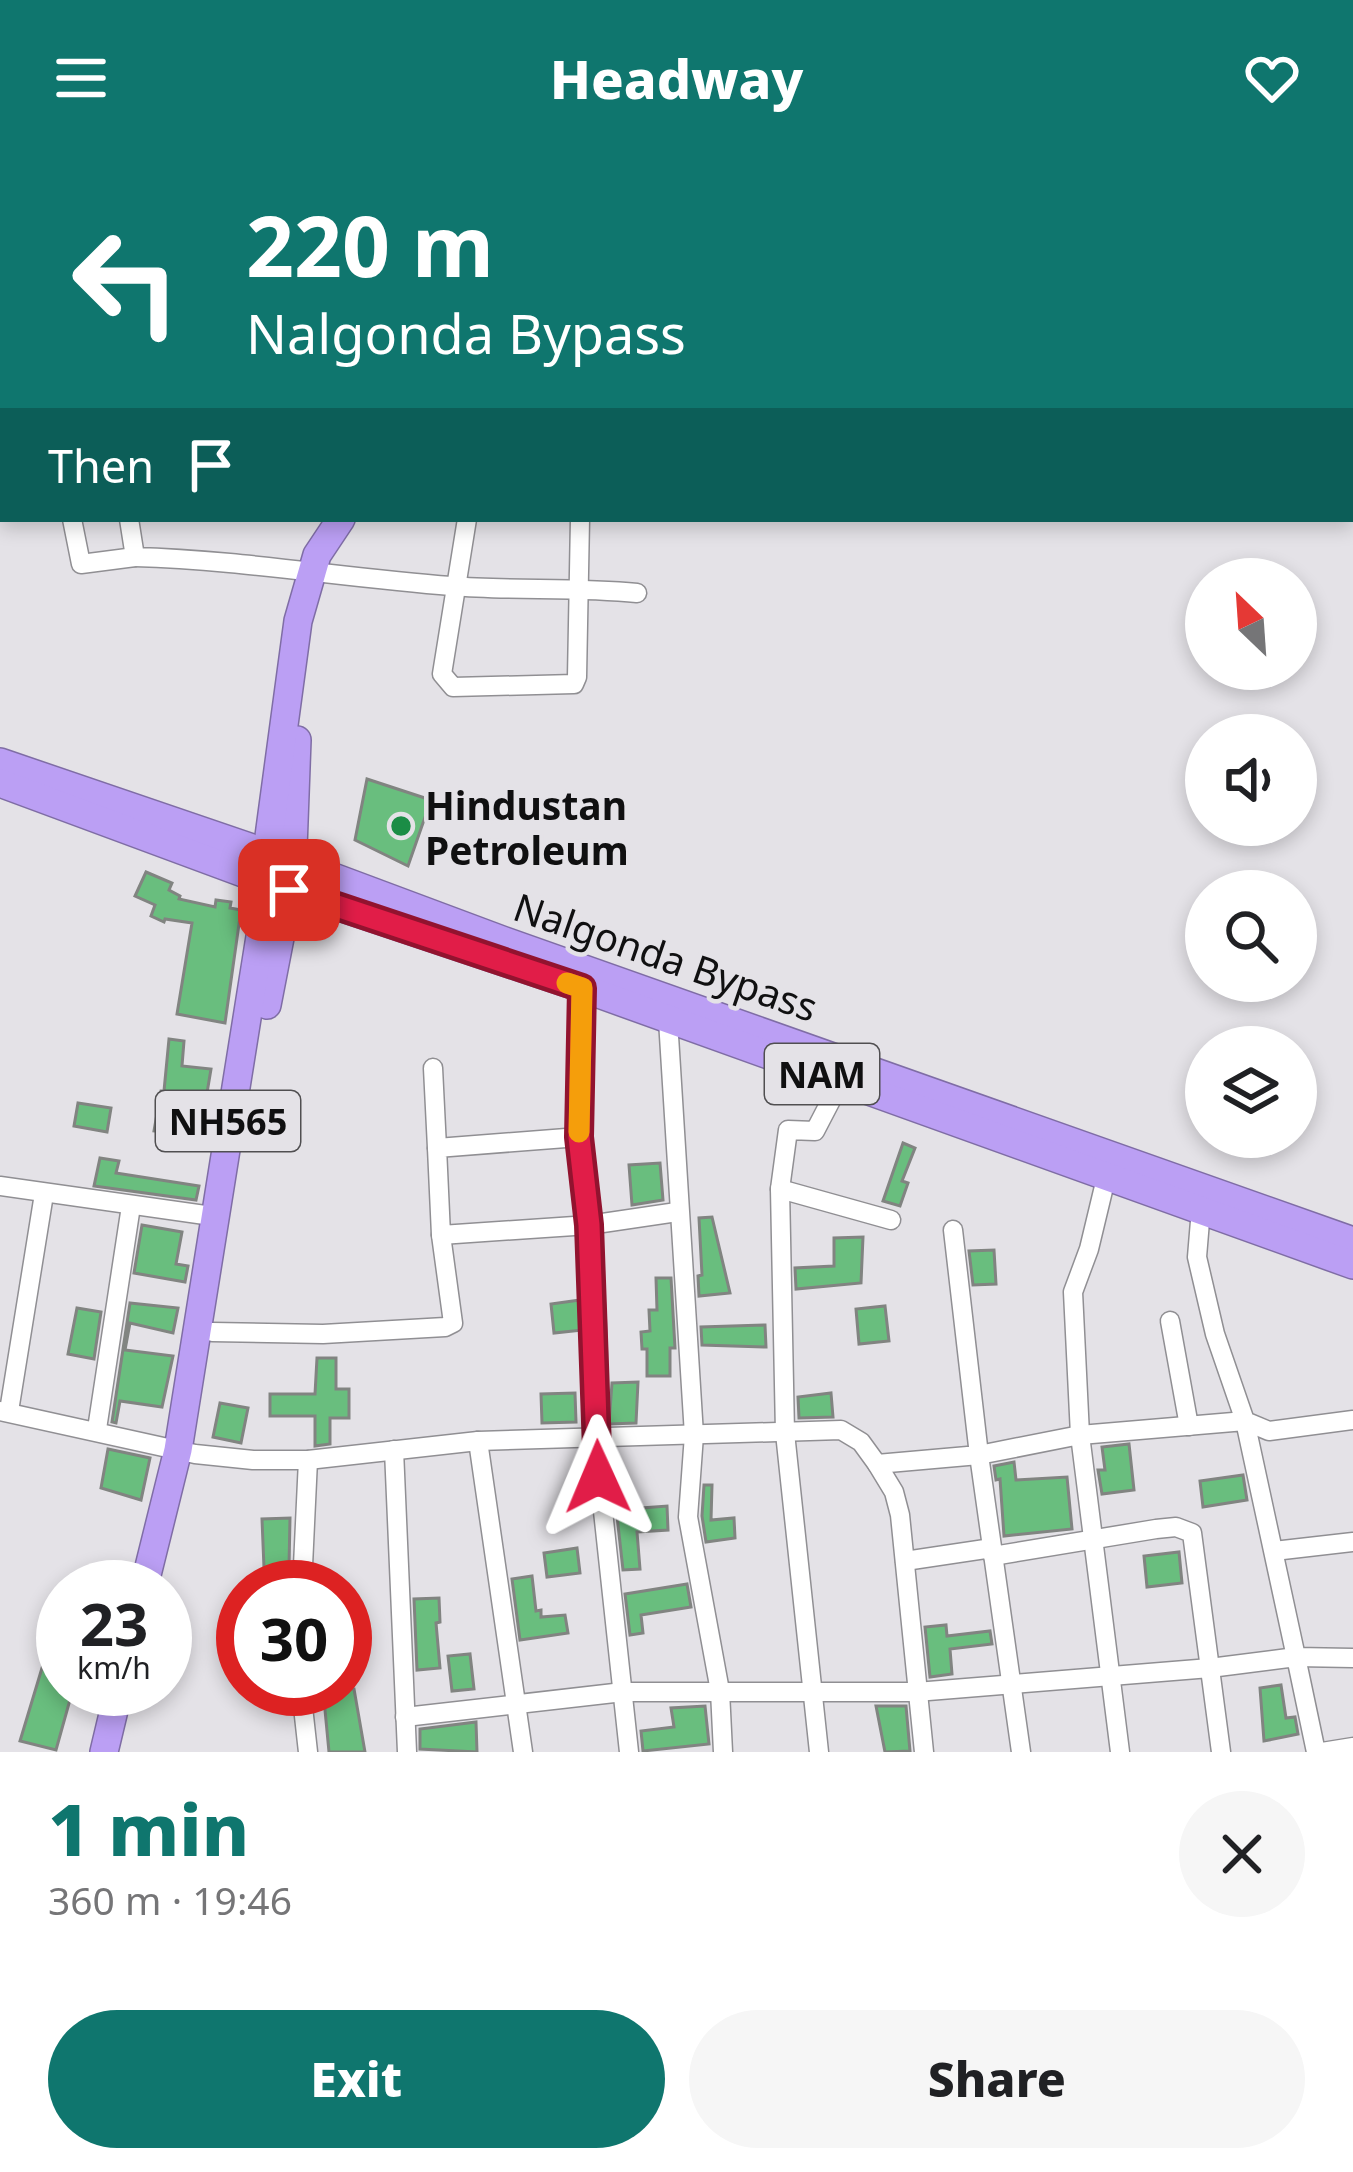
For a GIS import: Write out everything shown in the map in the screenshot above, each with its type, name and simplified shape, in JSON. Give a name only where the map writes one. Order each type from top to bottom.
[{"type":"highway","name":"NH565","points":[[167,1560],[212,1332],[278,872],[298,621],[317,555],[339,522]]},
{"type":"highway","name":"Nalgonda Bypass","points":[[0,762],[668,1020],[1353,1265]]},
{"type":"highway","name":"Nalgonda Bypass","points":[[0,783],[502,940],[1353,1240]]},
{"type":"highway","name":"NH565","points":[[152,1560],[186,1452],[212,1216],[262,918],[278,872]]},
{"type":"highway","points":[[104,1752],[113,1716]]},
{"type":"highway","points":[[122,1752],[130,1716]]},
{"type":"street","points":[[73,522],[81,564],[136,557],[210,560],[457,587],[577,587],[637,593]]},
{"type":"street","points":[[130,522],[136,557]]},
{"type":"street","points":[[467,522],[442,674],[453,687],[574,684],[580,522]]},
{"type":"street","points":[[582,988],[579,1137],[589,1225],[598,1406],[595,1437],[629,1752]]},
{"type":"street","points":[[668,1020],[694,1436],[688,1517],[721,1691],[723,1752]]},
{"type":"street","points":[[212,1332],[323,1334],[445,1328],[453,1323],[442,1235],[433,1068]]},
{"type":"street","points":[[819,1752],[785,1433],[780,1189],[788,1130],[815,1131],[841,1081]]},
{"type":"street","points":[[437,1148],[579,1137]]},
{"type":"street","points":[[1107,1174],[1073,1292],[1080,1435],[1120,1752]]},
{"type":"street","points":[[0,1186],[212,1216]]},
{"type":"street","points":[[780,1189],[891,1220]]},
{"type":"street","points":[[44,1194],[4,1411],[186,1452],[253,1460],[308,1460],[478,1442],[595,1437],[841,1430],[861,1442],[894,1492],[924,1752]]},
{"type":"street","points":[[97,1430],[131,1205]]},
{"type":"street","points":[[1202,1209],[1197,1257],[1215,1334],[1245,1421],[1319,1752],[1353,1747]]},
{"type":"street","points":[[442,1235],[589,1225],[677,1213]]},
{"type":"street","points":[[953,1230],[1021,1752]]},
{"type":"street","points":[[1170,1321],[1189,1426]]},
{"type":"street","points":[[877,1464],[979,1455],[1080,1435],[1245,1421],[1269,1431],[1353,1420]]},
{"type":"street","points":[[478,1442],[523,1752]]},
{"type":"street","points":[[394,1450],[407,1752]]},
{"type":"street","points":[[303,1560],[308,1460]]},
{"type":"street","points":[[904,1561],[1176,1527],[1192,1533],[1221,1752]]},
{"type":"street","points":[[1274,1551],[1353,1541]]},
{"type":"street","points":[[405,1717],[623,1692],[916,1692],[1296,1657],[1353,1658]]},
{"type":"street","points":[[304,1716],[308,1752]]},
{"type":"building","points":[[367,779],[431,800],[408,866],[355,840]]},
{"type":"building","points":[[146,872],[172,883],[169,890],[179,899],[215,907],[216,900],[231,902],[230,908],[241,910],[225,1023],[177,1014],[192,923],[164,922],[151,916],[155,905],[135,896]]},
{"type":"building","points":[[169,1039],[184,1041],[182,1066],[211,1069],[200,1135],[154,1131]]},
{"type":"building","points":[[78,1103],[111,1108],[107,1132],[74,1126]]},
{"type":"building","points":[[903,1143],[915,1148],[902,1181],[908,1183],[900,1206],[883,1201]]},
{"type":"building","points":[[100,1158],[119,1161],[116,1173],[199,1186],[196,1200],[94,1186]]},
{"type":"building","points":[[660,1163],[663,1200],[632,1205],[629,1165]]},
{"type":"building","points":[[712,1217],[730,1293],[699,1296],[699,1218]]},
{"type":"building","points":[[142,1225],[182,1232],[176,1264],[188,1266],[185,1282],[134,1273]]},
{"type":"building","points":[[863,1237],[861,1283],[796,1289],[795,1268],[834,1266],[834,1238]]},
{"type":"building","points":[[994,1250],[996,1284],[973,1285],[969,1251]]},
{"type":"building","points":[[656,1278],[671,1278],[675,1348],[670,1348],[670,1376],[647,1376],[647,1349],[642,1349],[641,1332],[650,1331],[649,1310],[657,1310]]},
{"type":"building","points":[[580,1300],[583,1330],[554,1333],[551,1304]]},
{"type":"building","points":[[130,1303],[178,1308],[173,1333],[130,1323],[125,1350],[173,1356],[162,1407],[120,1401],[116,1423],[112,1422]]},
{"type":"building","points":[[885,1306],[889,1341],[859,1344],[856,1309]]},
{"type":"building","points":[[77,1308],[101,1312],[94,1359],[68,1354]]},
{"type":"building","points":[[765,1325],[766,1347],[702,1345],[701,1327]]},
{"type":"building","points":[[317,1358],[336,1358],[336,1389],[349,1389],[349,1418],[330,1418],[330,1444],[315,1446],[315,1416],[270,1416],[270,1394],[315,1394]]},
{"type":"building","points":[[638,1382],[636,1423],[609,1424],[612,1383]]},
{"type":"building","points":[[575,1393],[576,1422],[542,1423],[541,1394]]},
{"type":"building","points":[[831,1393],[833,1417],[799,1418],[798,1397]]},
{"type":"building","points":[[220,1403],[248,1408],[241,1443],[213,1437]]},
{"type":"building","points":[[1129,1444],[1134,1490],[1102,1494],[1098,1470],[1105,1470],[1102,1447]]},
{"type":"building","points":[[108,1449],[150,1458],[141,1500],[101,1488]]},
{"type":"building","points":[[1014,1462],[1016,1480],[1067,1477],[1072,1529],[1004,1536],[1000,1479],[996,1480],[994,1466]]},
{"type":"building","points":[[1243,1475],[1247,1500],[1203,1507],[1200,1481]]},
{"type":"building","points":[[704,1485],[712,1485],[711,1520],[734,1518],[735,1538],[706,1542]]},
{"type":"building","points":[[667,1506],[668,1530],[637,1532],[640,1569],[623,1570],[617,1516]]},
{"type":"building","points":[[290,1518],[289,1560],[264,1560],[262,1519]]},
{"type":"building","points":[[577,1548],[580,1573],[547,1577],[544,1553]]},
{"type":"building","points":[[1179,1552],[1182,1583],[1147,1587],[1144,1556]]},
{"type":"building","points":[[532,1576],[536,1611],[541,1610],[541,1617],[565,1615],[568,1633],[520,1640],[512,1579]]},
{"type":"building","points":[[687,1584],[691,1607],[641,1615],[643,1633],[630,1635],[625,1594]]},
{"type":"building","points":[[439,1598],[440,1668],[417,1670],[414,1599]]},
{"type":"building","points":[[946,1625],[947,1636],[990,1631],[992,1644],[950,1649],[952,1674],[930,1677],[925,1627]]},
{"type":"building","points":[[470,1654],[474,1689],[452,1691],[448,1656]]},
{"type":"building","points":[[1281,1685],[1286,1718],[1295,1717],[1298,1734],[1264,1741],[1260,1688]]},
{"type":"building","points":[[36,1688],[36,1716],[65,1716],[56,1750],[20,1741]]},
{"type":"building","points":[[705,1706],[709,1744],[643,1751],[641,1731],[674,1727],[671,1708]]},
{"type":"building","points":[[876,1706],[906,1706],[910,1751],[885,1752]]},
{"type":"building","points":[[326,1716],[359,1716],[365,1752],[329,1752]]},
{"type":"building","points":[[476,1722],[477,1752],[420,1749],[420,1729]]},
{"type":"slow traffic","points":[[567,983],[582,988],[579,1132]]},
{"type":"place","name":"Hindustan Petroleum","points":[[401,826]]},
{"type":"route","points":[[289,890],[582,988],[579,1137],[589,1225],[598,1477]]}]
